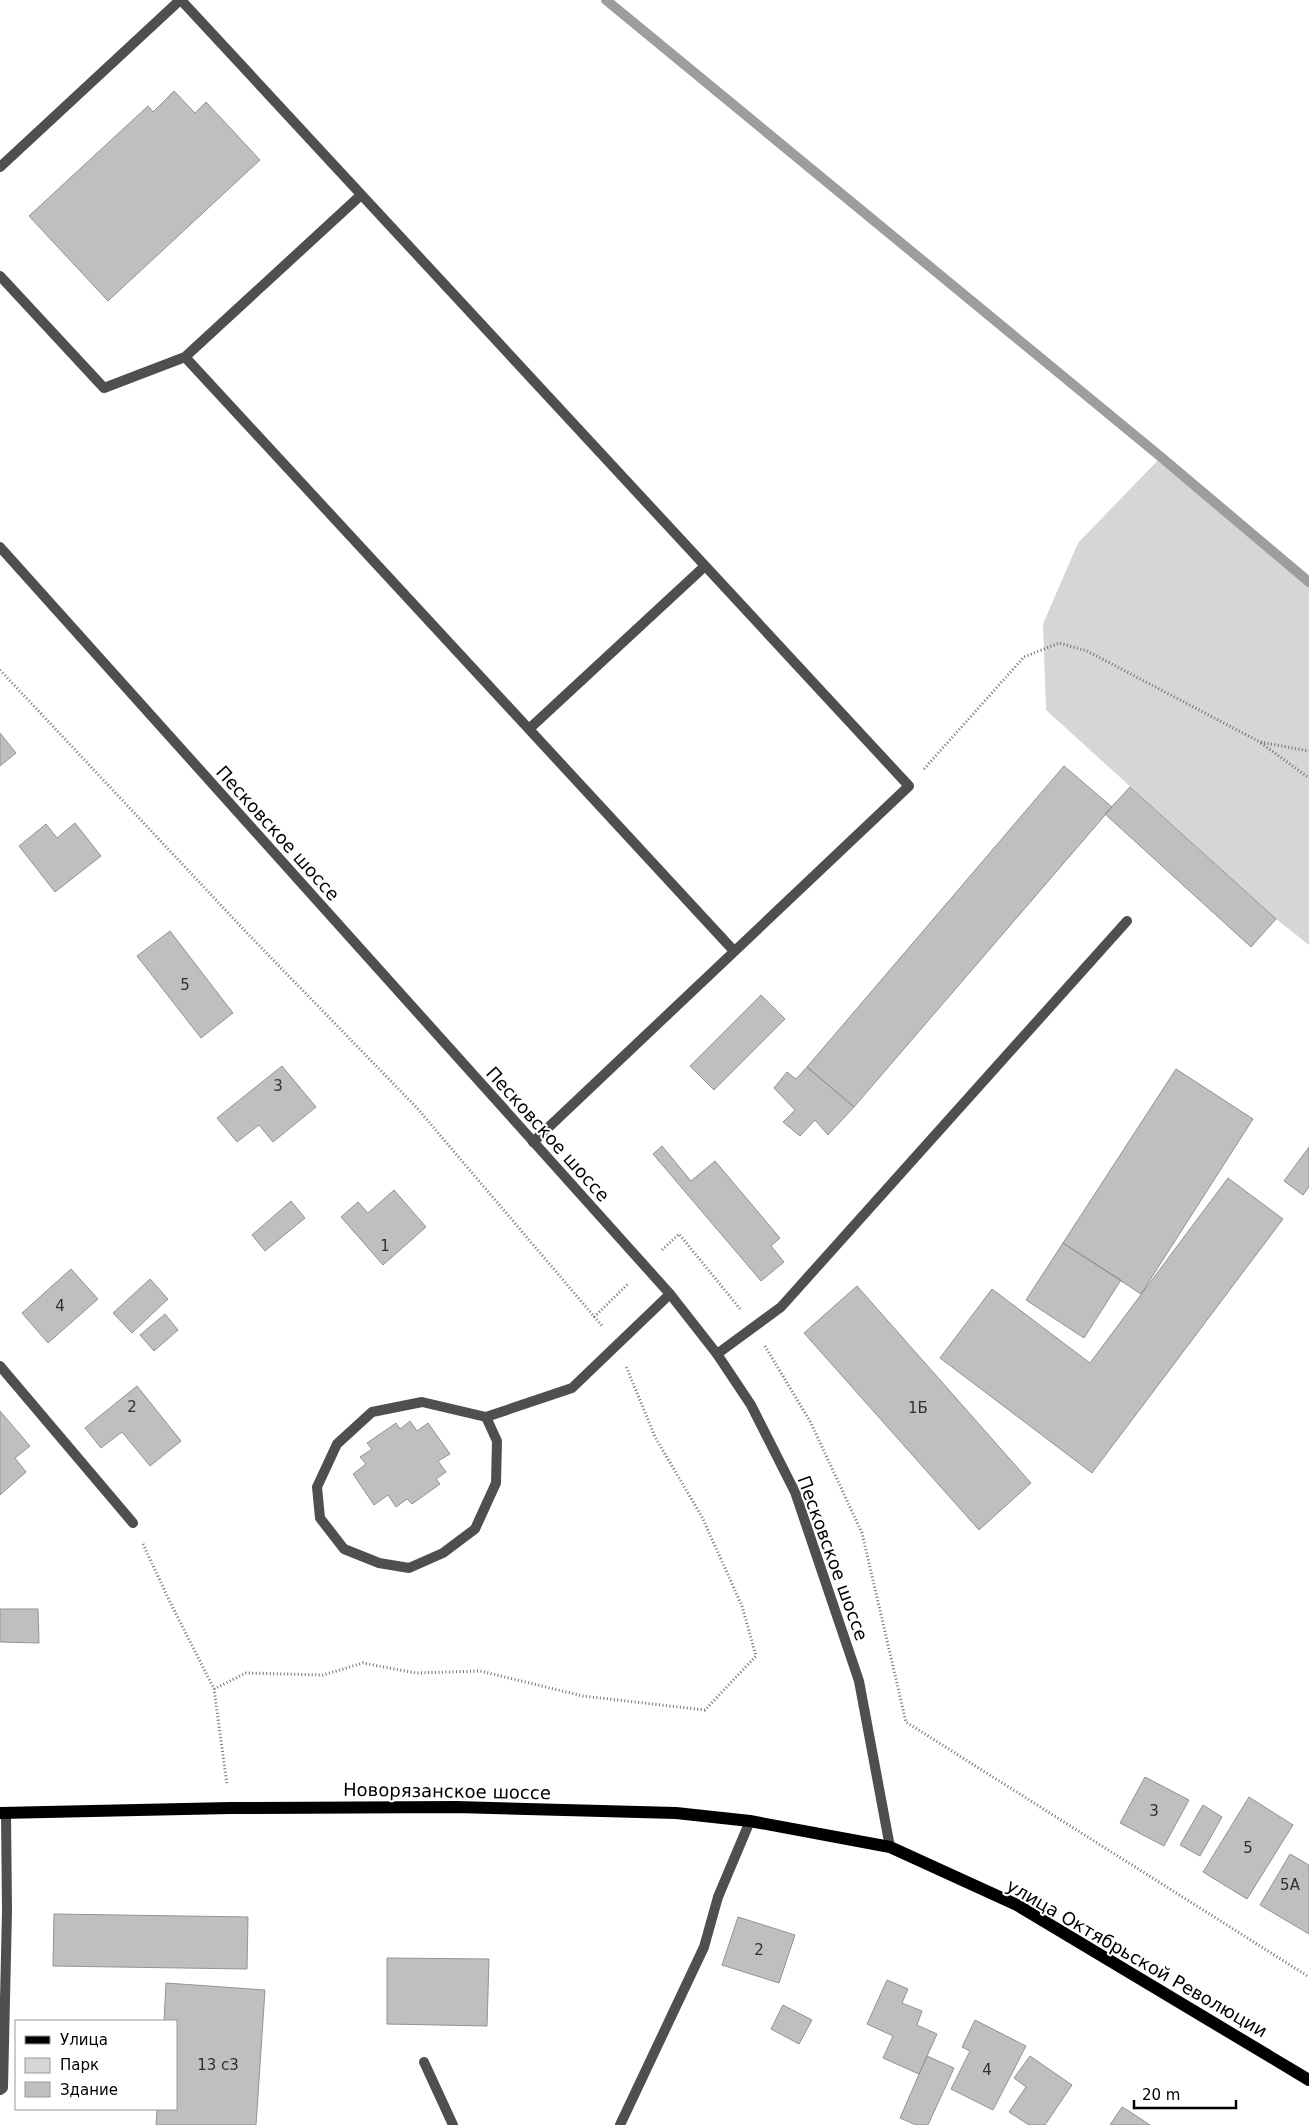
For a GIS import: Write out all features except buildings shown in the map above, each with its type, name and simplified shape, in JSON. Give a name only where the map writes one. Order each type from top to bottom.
[{"type":"main road","name":"Новорязанское шоссе","points":[[3,1813],[230,1808],[456,1807],[676,1813],[750,1821],[890,1847]]},
{"type":"main road","name":"улица Октябрьской Революции","points":[[890,1847],[1017,1905],[1309,2080]]},
{"type":"street","points":[[0,167],[181,0],[908,786],[533,1142]]},
{"type":"street","points":[[0,276],[104,388],[185,357],[361,194]]},
{"type":"street","points":[[185,357],[734,951]]},
{"type":"street","name":"Песковское шоссе","points":[[0,547],[670,1294],[717,1354],[751,1404],[795,1492],[859,1681],[890,1847]]},
{"type":"street","points":[[529,729],[705,566]]},
{"type":"street","points":[[717,1354],[781,1308],[1127,921]]},
{"type":"street","points":[[486,1417],[497,1441],[496,1483],[474,1529],[443,1553],[409,1568],[379,1563],[344,1549],[320,1518],[316,1487],[337,1444],[372,1412],[422,1402],[486,1417],[572,1388],[670,1294]]},
{"type":"street","points":[[0,1366],[134,1523]]},
{"type":"street","points":[[0,2090],[3,2088],[7,1919],[3,1813]]},
{"type":"street","points":[[620,2125],[704,1947],[718,1897],[750,1821]]},
{"type":"street","points":[[424,2062],[453,2125]]},
{"type":"path","points":[[908,786],[1024,657],[1059,643],[1087,651],[1260,742],[1309,778]]},
{"type":"path","points":[[0,670],[247,933],[417,1108],[617,1344],[655,1437],[702,1517],[742,1606],[756,1656],[705,1710],[583,1696],[480,1671],[416,1673],[363,1664],[324,1675],[246,1673],[214,1689]]},
{"type":"path","points":[[1260,742],[1309,751]]},
{"type":"path","points":[[679,1234],[732,1298],[753,1328],[810,1423],[862,1533],[906,1722],[1309,1977]]},
{"type":"path","points":[[134,1523],[170,1602],[214,1689],[230,1808]]},
{"type":"green space","points":[[1161,457],[1309,582],[1309,945],[1276,919],[1046,710],[1043,624],[1078,543]]},
{"type":"waterway","points":[[606,0],[1161,457],[1309,582]]}]
